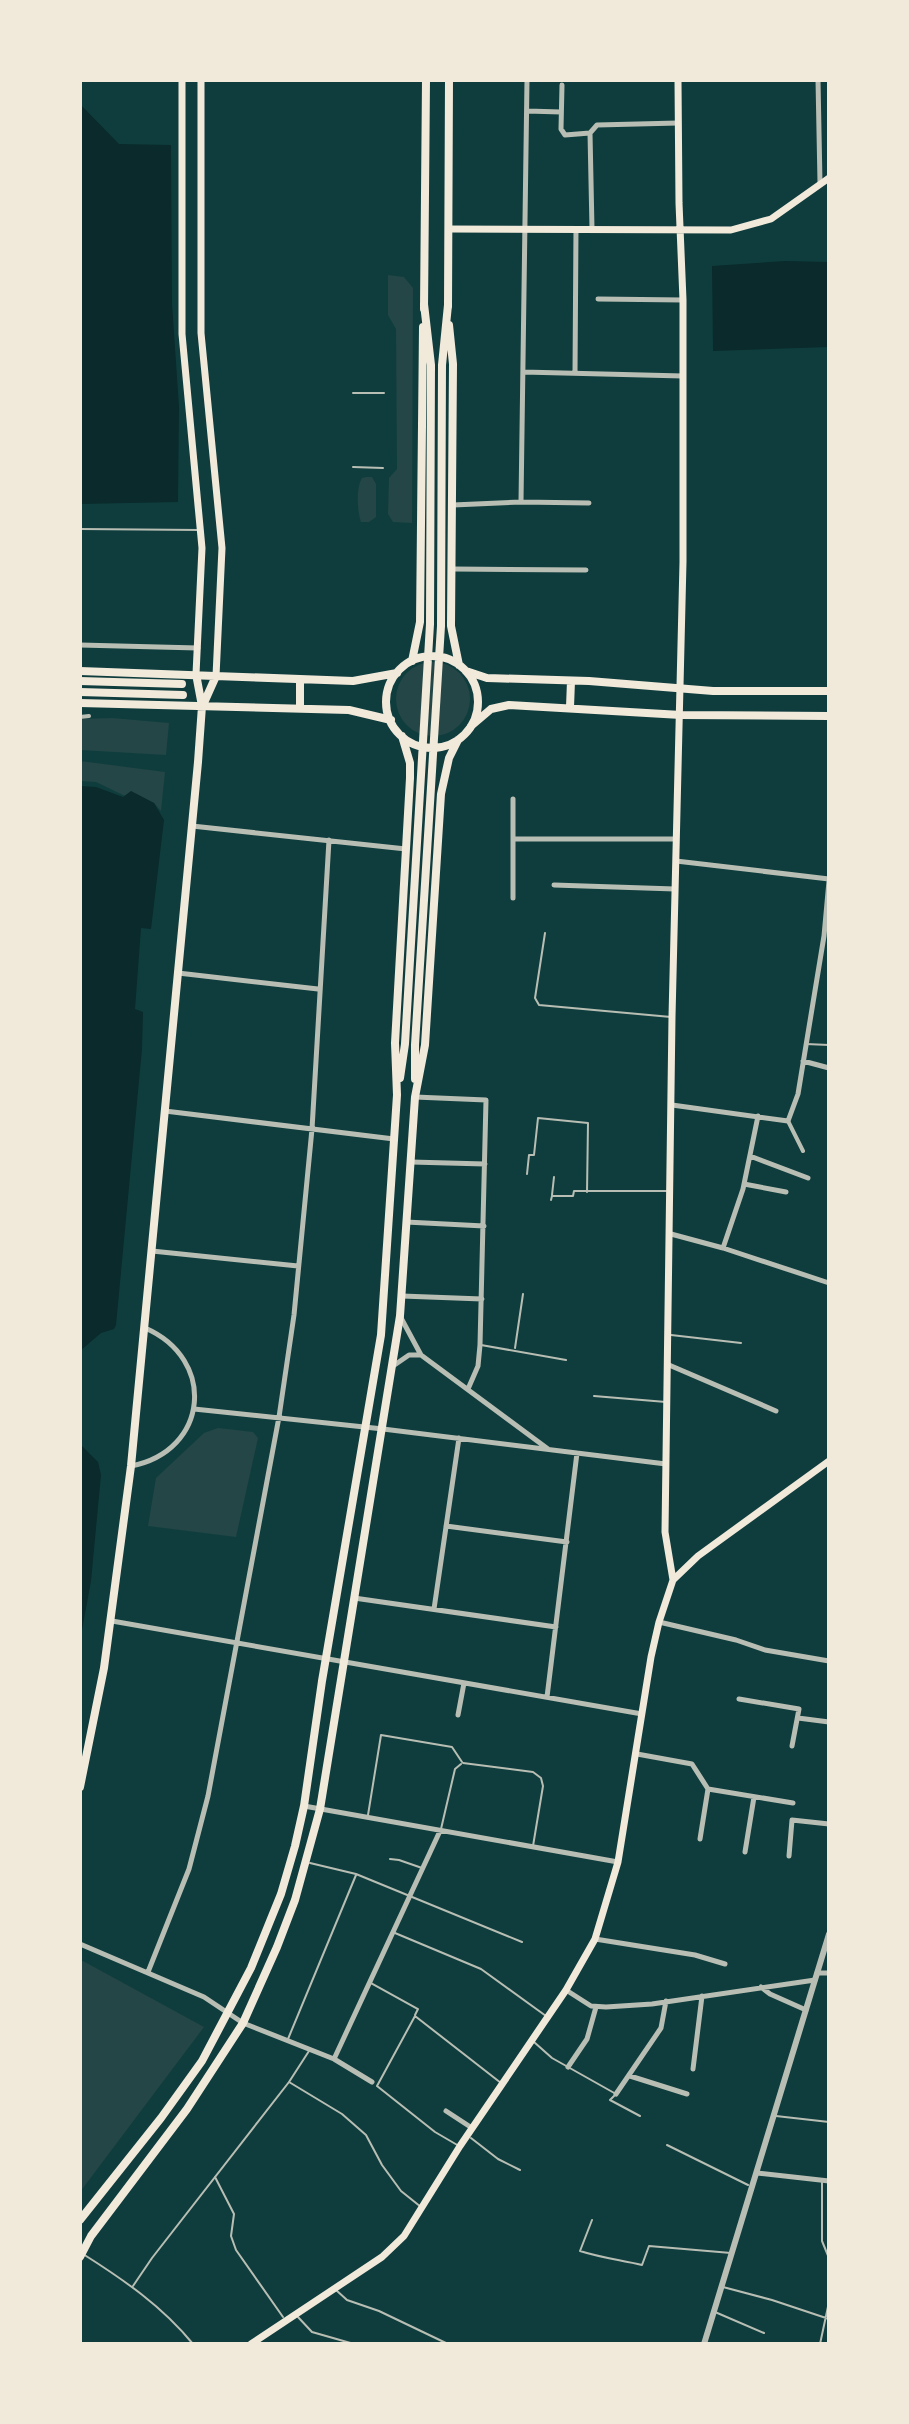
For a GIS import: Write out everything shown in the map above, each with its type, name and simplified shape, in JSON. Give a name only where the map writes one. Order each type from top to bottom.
[{"type":"main road","points":[[80,1787],[112,1621],[131,1466],[202,706],[196,674],[202,548],[182,334],[182,80]]},
{"type":"main road","points":[[201,80],[201,333],[220,530],[216,676],[202,706]]},
{"type":"main road","points":[[412,661],[420,622],[426,80]]},
{"type":"main road","points":[[81,2255],[91,2236],[187,2109],[243,2023],[277,1947],[306,1862],[320,1809],[402,1296],[441,626],[442,365],[448,305],[449,80]]},
{"type":"main road","points":[[673,1580],[665,1532],[672,1017],[681,715],[683,300],[678,80]]},
{"type":"main road","points":[[182,128],[201,128]]},
{"type":"main road","points":[[449,229],[716,232],[751,227],[771,219],[829,178]]},
{"type":"main road","points":[[80,2220],[182,2090],[228,2013],[275,1912],[304,1806],[381,1335],[397,1095],[405,1044],[430,624],[431,365],[424,304]]},
{"type":"main road","points":[[448,305],[453,364],[451,626],[463,668],[476,688],[478,708],[471,726]]},
{"type":"main road","points":[[182,334],[201,333]]},
{"type":"main road","points":[[201,530],[220,530]]},
{"type":"main road","points":[[397,1095],[395,1043],[410,763],[402,736],[387,711],[388,691],[397,673],[412,661],[431,656],[450,660],[487,678],[713,691],[829,691]]},
{"type":"main road","points":[[80,671],[367,680],[397,673]]},
{"type":"main road","points":[[300,679],[300,708]]},
{"type":"main road","points":[[80,681],[182,684]]},
{"type":"main road","points":[[570,707],[571,681]]},
{"type":"main road","points":[[80,692],[183,695]]},
{"type":"main road","points":[[80,703],[349,710],[391,720]]},
{"type":"main road","points":[[415,1097],[425,1045],[441,794],[449,758],[458,740],[484,714],[499,706],[570,707],[681,715],[829,716]]},
{"type":"main road","points":[[402,736],[410,742],[429,747],[458,740]]},
{"type":"main road","points":[[251,2344],[382,2257],[404,2236],[469,2132],[566,1990],[595,1939],[618,1862],[659,1622],[673,1580],[698,1556],[825,1469],[829,1461]]},
{"type":"street","points":[[521,502],[527,80]]},
{"type":"street","points":[[818,80],[820,183]]},
{"type":"street","points":[[562,85],[562,133],[590,133]]},
{"type":"street","points":[[527,111],[561,112]]},
{"type":"street","points":[[592,229],[590,133],[597,125],[678,123]]},
{"type":"street","points":[[575,373],[576,229]]},
{"type":"street","points":[[598,299],[683,300]]},
{"type":"street","points":[[523,372],[683,376]]},
{"type":"street","points":[[453,505],[589,503]]},
{"type":"street","points":[[453,569],[586,570]]},
{"type":"street","points":[[80,645],[198,648]]},
{"type":"street","points":[[80,717],[89,716]]},
{"type":"street","points":[[513,799],[513,898]]},
{"type":"street","points":[[192,826],[407,849]]},
{"type":"street","points":[[513,839],[677,839]]},
{"type":"street","points":[[148,1972],[189,1869],[208,1796],[279,1417],[294,1315],[312,1129],[329,840]]},
{"type":"street","points":[[676,861],[829,880],[826,937],[798,1094],[788,1121],[803,1151]]},
{"type":"street","points":[[554,885],[676,889]]},
{"type":"street","points":[[178,973],[318,989]]},
{"type":"street","points":[[803,1061],[829,1068]]},
{"type":"street","points":[[415,1097],[486,1100],[480,1345],[478,1366],[468,1389]]},
{"type":"street","points":[[672,1105],[788,1121]]},
{"type":"street","points":[[164,1111],[394,1139]]},
{"type":"street","points":[[723,1248],[744,1184],[758,1116]]},
{"type":"street","points":[[750,1156],[808,1178]]},
{"type":"street","points":[[411,1162],[485,1164]]},
{"type":"street","points":[[744,1184],[786,1192]]},
{"type":"street","points":[[406,1222],[484,1226]]},
{"type":"street","points":[[671,1234],[829,1283]]},
{"type":"street","points":[[151,1251],[298,1266]]},
{"type":"street","points":[[402,1296],[482,1299]]},
{"type":"street","points":[[400,1316],[421,1355],[549,1449]]},
{"type":"street","points":[[131,1466],[156,1459],[176,1443],[194,1409],[193,1380],[181,1353],[158,1334],[145,1328]]},
{"type":"street","points":[[393,1366],[409,1355],[421,1355]]},
{"type":"street","points":[[669,1365],[776,1411]]},
{"type":"street","points":[[194,1409],[666,1464]]},
{"type":"street","points":[[434,1609],[459,1438]]},
{"type":"street","points":[[547,1697],[577,1453]]},
{"type":"street","points":[[446,1526],[567,1542]]},
{"type":"street","points":[[354,1598],[556,1627]]},
{"type":"street","points":[[112,1621],[642,1714]]},
{"type":"street","points":[[659,1622],[765,1650],[829,1661]]},
{"type":"street","points":[[458,1715],[464,1683]]},
{"type":"street","points":[[739,1699],[799,1709],[792,1746]]},
{"type":"street","points":[[798,1718],[829,1722]]},
{"type":"street","points":[[637,1754],[692,1764],[708,1789],[700,1839]]},
{"type":"street","points":[[708,1789],[793,1803]]},
{"type":"street","points":[[745,1852],[754,1797]]},
{"type":"street","points":[[304,1806],[618,1862]]},
{"type":"street","points":[[789,1856],[792,1820],[829,1824]]},
{"type":"street","points":[[334,2059],[440,1831]]},
{"type":"street","points":[[704,2344],[829,1934]]},
{"type":"street","points":[[595,1939],[695,1955],[725,1964]]},
{"type":"street","points":[[80,1944],[204,1997],[243,2023],[334,2059],[374,2084]]},
{"type":"street","points":[[566,1990],[596,2007],[702,1996],[829,1973]]},
{"type":"street","points":[[761,1987],[806,2010]]},
{"type":"street","points":[[693,2069],[702,1996]]},
{"type":"street","points":[[616,2094],[661,2028],[666,2001]]},
{"type":"street","points":[[568,2067],[587,2039],[596,2007]]},
{"type":"street","points":[[630,2076],[687,2094]]},
{"type":"street","points":[[446,2111],[469,2132]]},
{"type":"street","points":[[757,2173],[825,2180]]},
{"type":"lane","points":[[353,393],[384,393]]},
{"type":"lane","points":[[353,467],[383,468]]},
{"type":"lane","points":[[80,529],[201,530]]},
{"type":"lane","points":[[545,933],[535,998],[539,1005],[672,1017]]},
{"type":"lane","points":[[805,1043],[829,1045]]},
{"type":"lane","points":[[527,1174],[529,1155],[534,1155],[538,1118],[588,1123],[587,1192]]},
{"type":"lane","points":[[554,1177],[551,1198],[573,1196],[574,1191],[671,1191]]},
{"type":"lane","points":[[515,1350],[523,1294]]},
{"type":"lane","points":[[669,1335],[741,1343]]},
{"type":"lane","points":[[480,1345],[566,1360]]},
{"type":"lane","points":[[594,1396],[667,1402]]},
{"type":"lane","points":[[367,1817],[381,1735],[452,1747],[462,1762],[533,1772],[541,1778],[543,1786],[533,1847]]},
{"type":"lane","points":[[440,1831],[455,1769],[462,1762]]},
{"type":"lane","points":[[390,1859],[415,1864],[423,1869]]},
{"type":"lane","points":[[306,1862],[356,1874],[522,1942]]},
{"type":"lane","points":[[287,2041],[356,1874]]},
{"type":"lane","points":[[394,1933],[481,1969],[547,2016]]},
{"type":"lane","points":[[371,1983],[418,2009],[374,2084],[435,2132],[460,2146]]},
{"type":"lane","points":[[415,2016],[502,2083]]},
{"type":"lane","points":[[532,2040],[552,2058],[616,2094],[610,2100],[640,2116]]},
{"type":"lane","points":[[133,2286],[310,2050]]},
{"type":"lane","points":[[289,2082],[342,2114],[366,2135],[401,2191],[422,2207]]},
{"type":"lane","points":[[775,2116],[829,2122]]},
{"type":"lane","points":[[469,2132],[498,2159],[520,2170]]},
{"type":"lane","points":[[667,2145],[752,2188]]},
{"type":"lane","points":[[215,2177],[234,2214],[231,2236],[236,2250],[286,2321]]},
{"type":"lane","points":[[825,2180],[822,2241],[829,2258]]},
{"type":"lane","points":[[592,2220],[580,2251],[611,2261],[618,2259],[642,2265],[649,2246],[732,2253]]},
{"type":"lane","points":[[81,2255],[133,2286],[178,2325],[193,2344]]},
{"type":"lane","points":[[721,2287],[827,2318]]},
{"type":"lane","points":[[335,2289],[347,2300],[379,2311],[448,2344]]},
{"type":"lane","points":[[820,2344],[829,2302]]},
{"type":"lane","points":[[714,2312],[764,2333]]},
{"type":"lane","points":[[296,2315],[312,2332],[354,2344]]},
{"type":"shaded area","points":[[80,104],[119,144],[171,145],[172,303],[179,407],[178,502],[80,504]]},
{"type":"shaded area","points":[[785,261],[829,262],[829,347],[713,351],[712,266]]},
{"type":"shaded area","points":[[388,275],[404,277],[413,288],[412,523],[393,522],[388,514],[389,478],[397,469],[396,329],[388,315]]},
{"type":"shaded area","points":[[372,477],[376,484],[376,517],[369,522],[361,522],[358,505],[360,482],[362,478]]},
{"type":"shaded area","points":[[433,662],[447,665],[459,673],[467,685],[470,699],[467,713],[459,725],[447,733],[433,736],[419,733],[407,725],[399,713],[396,699],[399,685],[407,673],[419,665]]},
{"type":"shaded area","points":[[112,718],[169,723],[166,755],[80,750],[80,719]]},
{"type":"shaded area","points":[[80,761],[165,772],[161,811],[154,803],[132,792],[125,796],[96,782],[80,781]]},
{"type":"shaded area","points":[[80,786],[96,787],[123,797],[131,791],[154,803],[164,820],[151,929],[141,928],[135,1009],[143,1012],[142,1049],[116,1325],[80,1351]]},
{"type":"shaded area","points":[[218,1428],[253,1432],[258,1438],[236,1537],[148,1526],[156,1478],[204,1433]]},
{"type":"shaded area","points":[[80,1444],[98,1462],[101,1475],[91,1581],[80,1641]]},
{"type":"shaded area","points":[[80,1962],[204,2027],[80,2192]]}]
